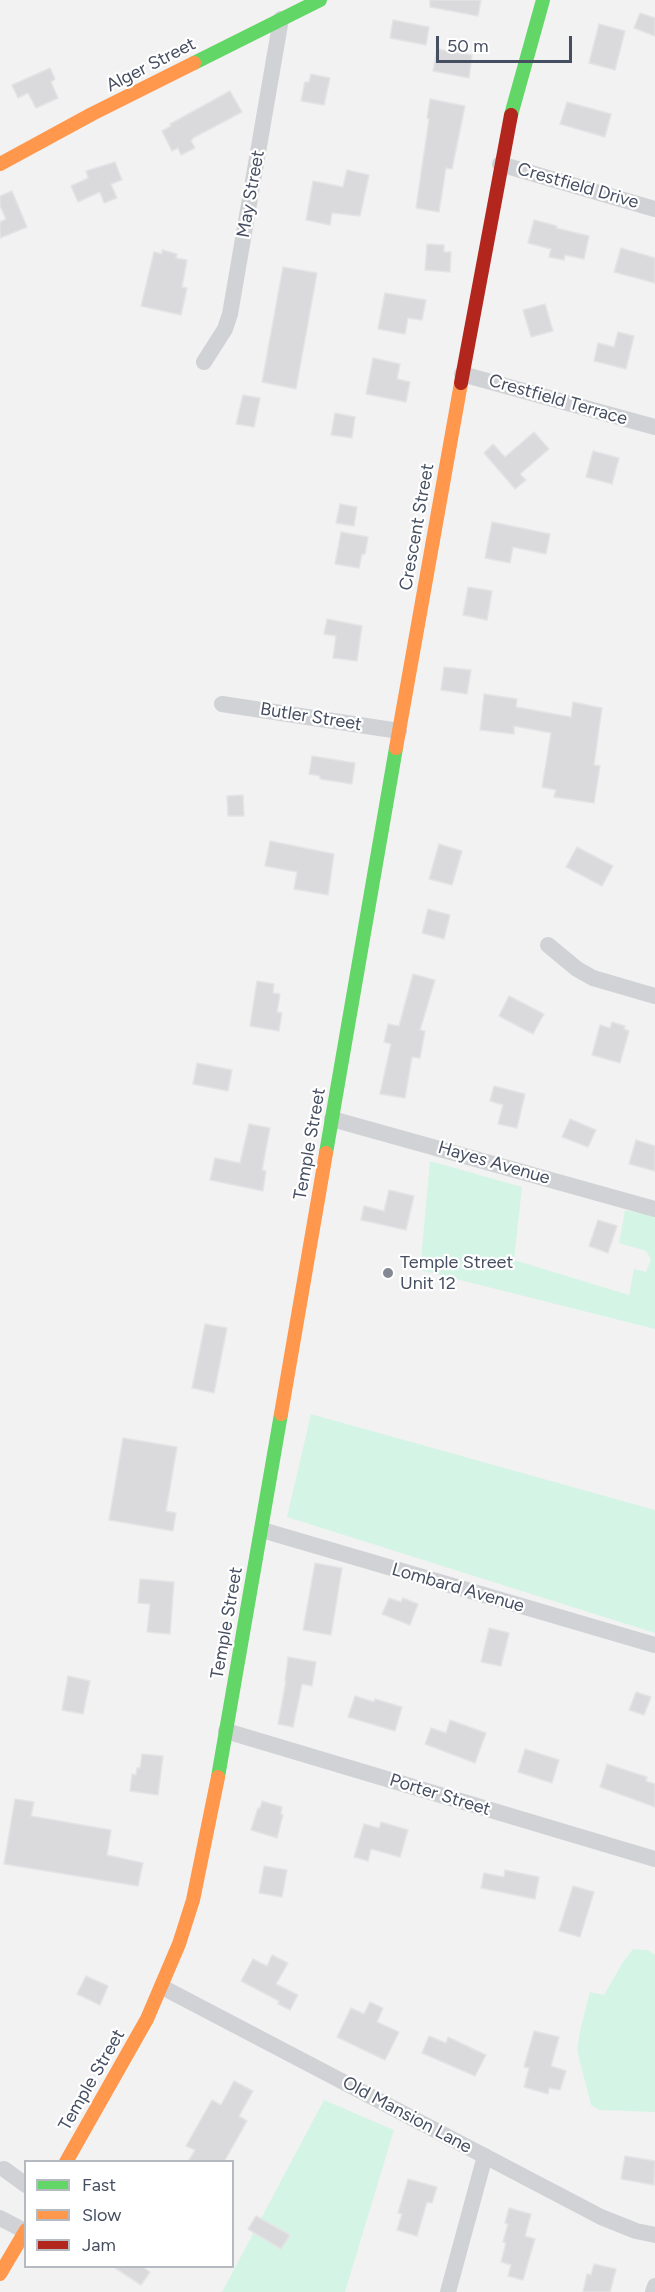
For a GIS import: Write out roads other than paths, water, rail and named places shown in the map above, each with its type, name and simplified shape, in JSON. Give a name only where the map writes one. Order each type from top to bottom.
[{"type":"main road","name":"Alger Street","points":[[0,164],[92,114],[320,0]]},
{"type":"main road","name":"Crescent Street","points":[[342,1065],[500,164],[516,90],[543,0]]},
{"type":"main road","name":"Temple Street","points":[[67,2160],[138,2037],[162,1987],[193,1900],[212,1811],[342,1065]]},
{"type":"main road","points":[[0,2274],[24,2232]]},
{"type":"street","name":"May Street","points":[[204,362],[225,329],[230,314],[281,19]]},
{"type":"street","name":"Crestfield Drive","points":[[500,164],[655,208]]},
{"type":"street","name":"Crestfield Terrace","points":[[462,374],[655,427]]},
{"type":"street","name":"Butler Street","points":[[222,704],[399,731]]},
{"type":"street","points":[[548,945],[577,969],[593,978],[655,996]]},
{"type":"street","name":"Hayes Avenue","points":[[332,1119],[655,1209]]},
{"type":"street","name":"Lombard Avenue","points":[[262,1530],[655,1645]]},
{"type":"street","name":"Porter Street","points":[[226,1731],[655,1859]]},
{"type":"street","name":"Old Mansion Lane","points":[[162,1987],[601,2217],[636,2231],[655,2235]]},
{"type":"street","points":[[448,2292],[485,2156]]},
{"type":"street","points":[[4,2169],[24,2184]]},
{"type":"street","points":[[0,2218],[24,2230]]},
{"type":"street","points":[[653,2292],[655,2286]]},
{"type":"place","name":"Temple Street Unit 12","points":[[388,1273]]}]
